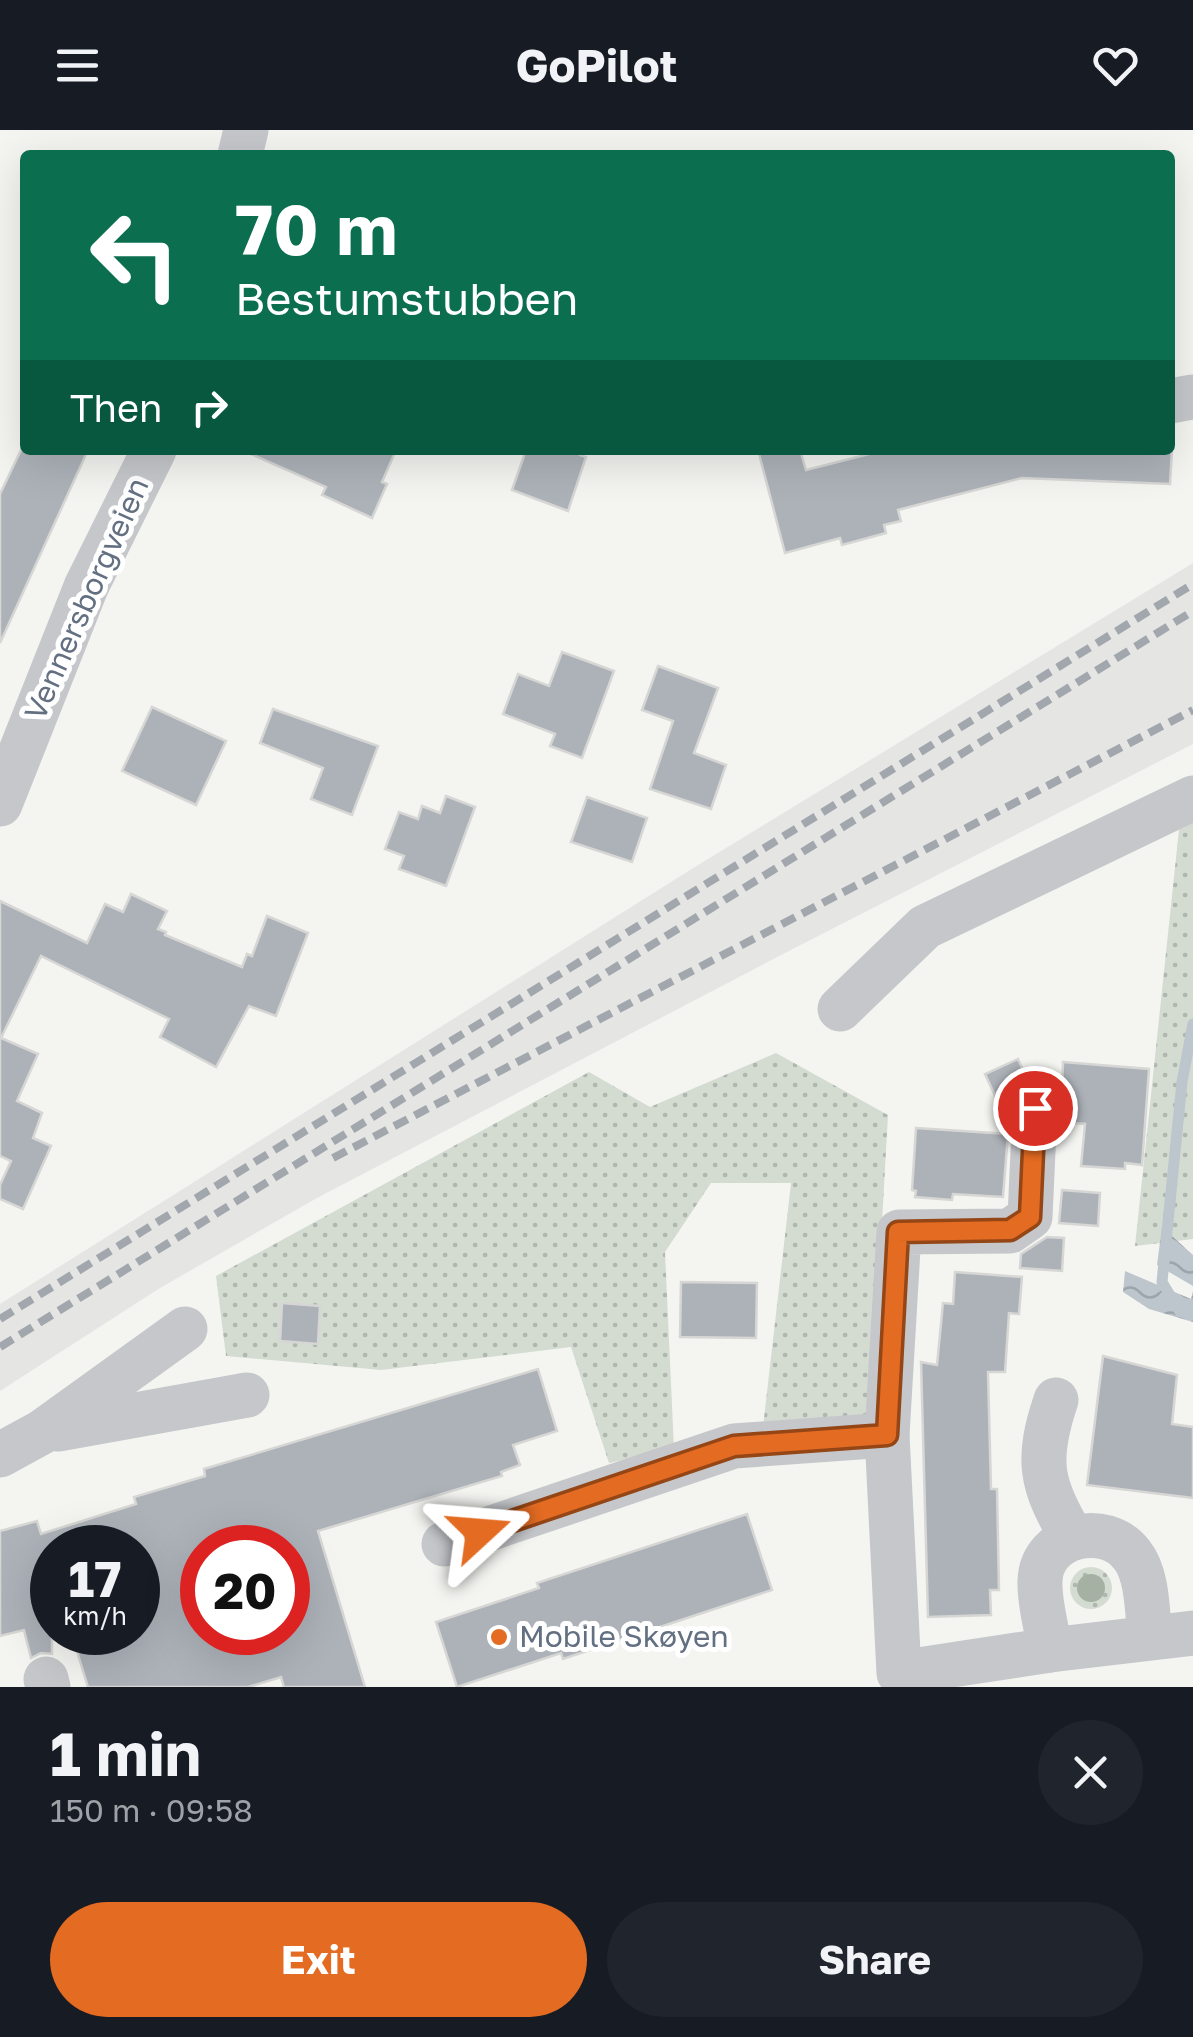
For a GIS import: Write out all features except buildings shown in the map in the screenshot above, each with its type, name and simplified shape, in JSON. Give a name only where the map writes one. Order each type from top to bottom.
[{"type":"street","name":"Vennersborgveien","points":[[0,804],[86,587],[152,455]]},
{"type":"street","points":[[840,1009],[925,928],[1193,798]]},
{"type":"street","points":[[1035,1108],[1030,1217],[1010,1230],[898,1232],[887,1435],[899,1673],[1172,1635],[1140,1569],[1120,1543],[1089,1534],[1073,1538],[1050,1554],[1040,1580],[1050,1650]]},
{"type":"street","points":[[0,1455],[42,1432],[185,1329]]},
{"type":"street","points":[[42,1432],[247,1395]]},
{"type":"street","points":[[1056,1400],[1042,1458],[1043,1478],[1073,1538]]},
{"type":"street","points":[[444,1544],[734,1446],[887,1435]]},
{"type":"shaded area","points":[[1193,563],[1193,744],[317,1198],[160,1288],[0,1391],[0,1304],[690,870]]},
{"type":"shaded area","points":[[1193,814],[1193,1239],[1135,1246],[1180,820]]},
{"type":"shaded area","points":[[776,1053],[888,1115],[871,1418],[763,1427],[791,1183],[711,1183],[665,1252],[674,1449],[609,1463],[571,1347],[381,1370],[226,1356],[216,1276],[589,1072],[650,1107]]},
{"type":"shaded area","points":[[1091,1567],[1106,1573],[1112,1588],[1106,1603],[1091,1609],[1076,1603],[1070,1588],[1076,1573]]},
{"type":"water","points":[[1162,1227],[1193,1255],[1193,1286],[1157,1265]]},
{"type":"water","points":[[1125,1271],[1191,1299],[1193,1291],[1193,1322],[1149,1309],[1123,1292]]},
{"type":"waterway","points":[[1193,1024],[1182,1082],[1162,1282],[1180,1312],[1193,1315]]},
{"type":"railway","points":[[0,1319],[1193,584]]},
{"type":"railway","points":[[0,1347],[1193,611]]},
{"type":"railway","points":[[333,1158],[1193,710]]},
{"type":"place","name":"Mobile Skøyen","points":[[499,1637]]},
{"type":"route","points":[[480,1532],[734,1446],[887,1435],[898,1232],[1010,1230],[1030,1217],[1035,1108]]}]
